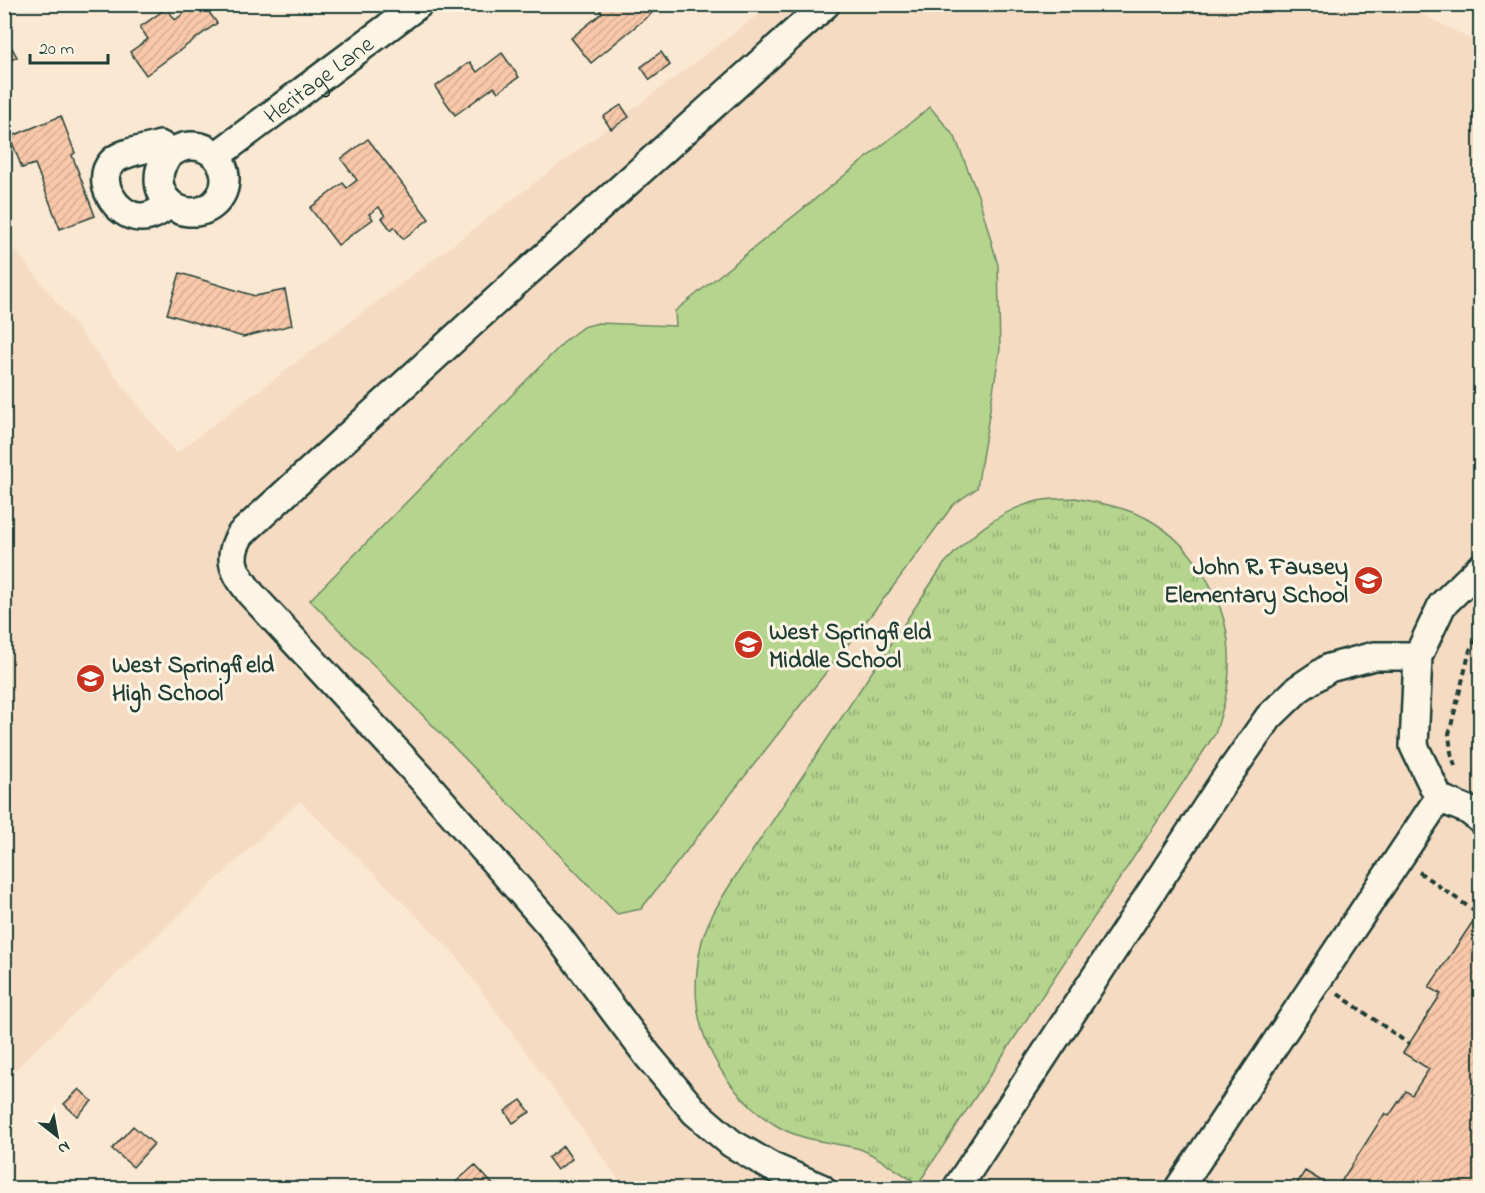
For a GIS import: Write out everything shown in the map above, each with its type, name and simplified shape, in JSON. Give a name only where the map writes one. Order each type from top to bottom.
[{"type":"street","name":"Heritage Lane","points":[[216,156],[419,4]]},
{"type":"street","points":[[821,1188],[772,1167],[731,1143],[695,1112],[648,1056],[549,924],[424,782],[251,594],[236,571],[232,557],[234,545],[241,534],[513,285],[826,4]]},
{"type":"street","points":[[170,204],[152,215],[139,218],[125,212],[116,204],[107,190],[104,176],[111,162],[124,154],[160,146],[171,153]]},
{"type":"street","points":[[185,146],[196,146],[207,149],[216,156],[225,177],[222,193],[215,203],[195,212],[179,210],[170,204],[161,192],[159,176],[161,166],[171,153],[185,146]]},
{"type":"street","points":[[1480,568],[1442,605],[1418,656],[1414,746],[1439,798],[1468,810],[1480,819]]},
{"type":"street","points":[[957,1188],[1222,784],[1269,717],[1298,689],[1329,668],[1374,656],[1418,656]]},
{"type":"street","points":[[1179,1188],[1439,798]]},
{"type":"path","points":[[1458,773],[1451,752],[1449,734],[1470,650],[1480,632]]},
{"type":"path","points":[[1414,868],[1480,915]]},
{"type":"path","points":[[1333,990],[1409,1044]]},
{"type":"shaded area","name":"West Springfield Middle School","points":[[771,5],[1405,5],[1480,44],[1480,1188],[625,1188],[453,952],[300,801],[5,1079],[5,237],[176,453]]},
{"type":"green space","points":[[930,107],[955,137],[979,198],[998,265],[1000,349],[977,488],[953,505],[892,588],[641,909],[617,914],[310,600],[567,339],[583,327],[598,323],[676,326],[675,311]]},
{"type":"green space","points":[[1075,498],[1120,508],[1146,518],[1181,545],[1195,562],[1218,601],[1224,623],[1229,667],[1225,701],[1215,734],[918,1184],[866,1151],[807,1138],[777,1126],[748,1104],[735,1090],[714,1057],[700,1022],[696,984],[702,941],[713,914],[733,880],[944,564],[974,535],[1008,512],[1039,501]]},
{"type":"building","points":[[196,4],[203,4],[217,23],[146,75],[130,52],[148,39],[140,27],[167,8],[175,20]]},
{"type":"building","points":[[596,4],[645,4],[652,13],[591,63],[571,38],[602,13]]},
{"type":"building","points":[[4,34],[17,57],[4,64]]},
{"type":"building","points":[[661,52],[670,65],[650,80],[641,67]]},
{"type":"building","points":[[502,53],[519,77],[498,92],[494,87],[455,115],[435,87],[470,62],[477,72]]},
{"type":"building","points":[[621,105],[629,117],[611,129],[603,117]]},
{"type":"building","points":[[61,116],[75,153],[72,155],[95,216],[60,229],[35,164],[22,168],[10,137]]},
{"type":"building","points":[[368,139],[429,219],[403,239],[394,227],[391,230],[382,218],[385,216],[379,207],[369,214],[373,219],[338,245],[310,208],[343,183],[347,188],[357,180],[341,159]]},
{"type":"building","points":[[180,273],[255,296],[285,290],[292,325],[243,337],[167,314]]},
{"type":"building","points":[[1478,914],[1480,916],[1480,1188],[1337,1188],[1385,1113],[1389,1116],[1406,1091],[1412,1095],[1429,1069],[1403,1053],[1441,994],[1429,987]]},
{"type":"building","points":[[79,1089],[92,1101],[77,1116],[64,1104]]},
{"type":"building","points":[[521,1100],[530,1112],[513,1123],[505,1111]]},
{"type":"building","points":[[133,1126],[154,1144],[133,1167],[112,1149]]},
{"type":"building","points":[[563,1146],[572,1159],[557,1170],[548,1158]]},
{"type":"building","points":[[475,1165],[496,1188],[449,1188]]},
{"type":"building","points":[[1305,1171],[1333,1188],[1294,1188]]},
{"type":"place","name":"John R. Fausey Elementary School","points":[[1369,580]]},
{"type":"place","name":"West Springfield Middle School","points":[[748,645]]},
{"type":"place","name":"West Springfield High School","points":[[91,678]]}]
